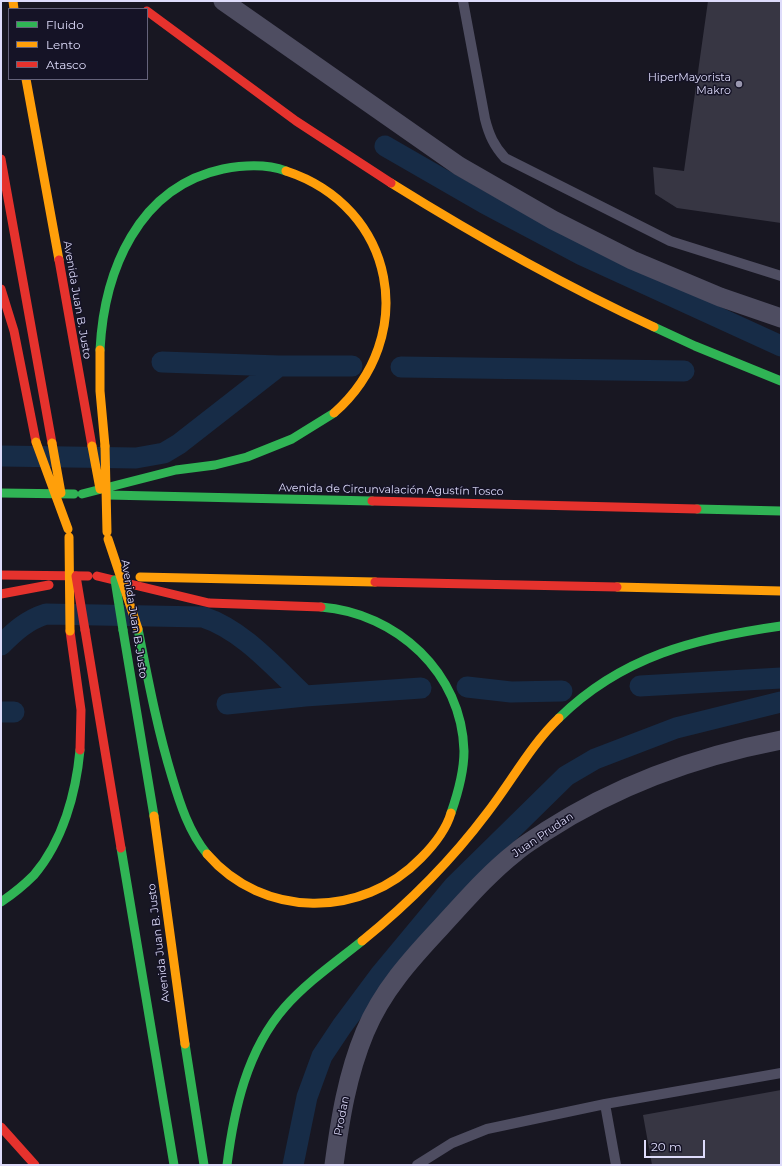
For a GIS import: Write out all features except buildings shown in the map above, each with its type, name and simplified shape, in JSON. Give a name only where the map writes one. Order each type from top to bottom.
[{"type":"main road","points":[[148,11],[204,56],[343,153],[479,238],[546,276],[642,323],[725,360],[781,381]]},
{"type":"main road","name":"Avenida Juan B. Justo","points":[[26,80],[108,536],[152,803],[177,995],[204,1165]]},
{"type":"main road","name":"Avenida Juan B. Justo","points":[[1,159],[69,533],[174,1165]]},
{"type":"main road","points":[[1,594],[94,576],[208,603],[263,604],[342,610],[378,622],[390,628],[425,655],[439,673],[451,695],[459,716],[464,740],[464,763],[461,787],[454,810],[444,832],[407,872],[388,885],[367,894],[344,901],[318,903],[293,902],[268,896],[245,886],[223,870],[204,850],[190,828],[180,802],[163,747],[138,629],[108,536],[106,446],[99,387],[101,328],[107,299],[124,250],[150,210],[167,194],[187,181],[210,172],[234,166],[258,166],[281,169],[323,186],[337,197],[351,212],[374,246],[386,284],[387,308],[385,334],[377,357],[366,378],[352,397],[334,413],[310,430],[283,444],[249,457],[214,465],[179,470],[79,494],[24,484]]},
{"type":"main road","points":[[1,289],[14,331],[36,442],[69,533],[70,631],[82,722],[74,786],[65,821],[53,846],[39,869],[19,890],[1,902]]},
{"type":"main road","name":"Avenida de Circunvalación Agustín Tosco","points":[[1,493],[781,511]]},
{"type":"main road","points":[[1,575],[781,591]]},
{"type":"main road","points":[[227,1165],[239,1099],[248,1069],[257,1048],[281,1010],[299,991],[380,926],[445,864],[489,809],[543,734],[562,715],[602,682],[647,658],[708,638],[781,626]]},
{"type":"main road","points":[[1,1127],[35,1165]]},
{"type":"street","points":[[223,1],[459,166],[553,220],[591,241],[640,264],[720,297],[781,318]]},
{"type":"street","name":"Juan Prudan","points":[[353,1067],[365,1031],[381,1001],[402,969],[481,884],[517,851],[570,816],[616,791],[682,766],[781,740]]},
{"type":"street","name":"Prodan","points":[[334,1165],[341,1117],[353,1067]]},
{"type":"lane","points":[[463,1],[488,130],[496,149],[505,158],[670,241],[781,276]]},
{"type":"lane","points":[[417,1165],[452,1143],[487,1129],[606,1104],[781,1073]]},
{"type":"lane","points":[[606,1104],[616,1165]]},
{"type":"waterway","points":[[385,146],[484,203],[582,255],[781,346]]},
{"type":"waterway","points":[[162,362],[279,366],[352,366]]},
{"type":"waterway","points":[[1,456],[136,458],[164,453],[179,444],[279,366]]},
{"type":"waterway","points":[[401,367],[684,371]]},
{"type":"waterway","points":[[1,645],[22,626],[33,619],[46,614],[203,617],[218,623],[245,640],[305,696]]},
{"type":"waterway","points":[[640,686],[781,678]]},
{"type":"waterway","points":[[467,687],[511,692],[562,691]]},
{"type":"waterway","points":[[227,704],[305,696],[421,688]]},
{"type":"waterway","points":[[293,1165],[307,1097],[322,1056],[342,1026],[380,975],[454,886],[566,776],[595,759],[676,728],[781,702]]},
{"type":"waterway","points":[[1,712],[14,712]]},
{"type":"traffic: fast","points":[[100,350],[103,320],[109,291],[118,263],[131,237],[148,213],[168,194],[193,179],[223,169],[255,166],[271,167],[286,171]]},
{"type":"traffic: fast","points":[[654,327],[695,346],[781,381]]},
{"type":"traffic: fast","points":[[82,494],[176,470],[215,465],[247,457],[292,439],[334,413]]},
{"type":"traffic: fast","points":[[1,493],[74,494]]},
{"type":"traffic: fast","points":[[108,495],[372,501]]},
{"type":"traffic: fast","points":[[697,509],[781,511]]},
{"type":"traffic: fast","points":[[115,580],[123,630]]},
{"type":"traffic: fast","points":[[321,607],[349,612],[375,621],[399,635],[420,652],[438,673],[452,696],[460,723],[464,751],[460,783],[451,813]]},
{"type":"traffic: fast","points":[[559,718],[583,697],[608,679],[662,653],[719,637],[781,626]]},
{"type":"traffic: fast","points":[[138,629],[157,722],[175,787],[190,827],[207,854]]},
{"type":"traffic: fast","points":[[123,630],[154,816]]},
{"type":"traffic: fast","points":[[1,902],[34,875],[53,847],[60,832],[71,799],[80,750]]},
{"type":"traffic: fast","points":[[121,848],[174,1165]]},
{"type":"traffic: fast","points":[[227,1165],[238,1102],[244,1081],[261,1042],[285,1007],[322,972],[362,941]]},
{"type":"traffic: fast","points":[[185,1044],[204,1165]]},
{"type":"traffic: slow","points":[[13,1],[14,8]]},
{"type":"traffic: slow","points":[[26,80],[59,260]]},
{"type":"traffic: slow","points":[[286,171],[323,189],[352,213],[372,243],[384,277],[386,313],[378,348],[361,382],[334,413]]},
{"type":"traffic: slow","points":[[391,183],[520,259],[586,294],[654,327]]},
{"type":"traffic: slow","points":[[100,350],[100,391],[105,446]]},
{"type":"traffic: slow","points":[[36,442],[68,529]]},
{"type":"traffic: slow","points":[[52,443],[61,493]]},
{"type":"traffic: slow","points":[[92,446],[100,489]]},
{"type":"traffic: slow","points":[[105,446],[107,532]]},
{"type":"traffic: slow","points":[[69,537],[70,631]]},
{"type":"traffic: slow","points":[[108,539],[138,629]]},
{"type":"traffic: slow","points":[[140,577],[375,582]]},
{"type":"traffic: slow","points":[[617,587],[781,591]]},
{"type":"traffic: slow","points":[[362,941],[396,912],[444,865],[496,801],[539,740],[559,718]]},
{"type":"traffic: slow","points":[[207,854],[230,875],[256,891],[284,900],[313,903],[342,901],[371,892],[397,878],[421,858],[430,848],[439,837],[451,813]]},
{"type":"traffic: slow","points":[[154,816],[185,1044]]},
{"type":"traffic: jam","points":[[148,12],[296,121],[391,183]]},
{"type":"traffic: jam","points":[[1,159],[52,443]]},
{"type":"traffic: jam","points":[[59,260],[92,446]]},
{"type":"traffic: jam","points":[[1,289],[14,331],[36,442]]},
{"type":"traffic: jam","points":[[372,501],[697,509]]},
{"type":"traffic: jam","points":[[1,575],[88,576]]},
{"type":"traffic: jam","points":[[76,576],[85,630]]},
{"type":"traffic: jam","points":[[97,576],[209,603],[321,607]]},
{"type":"traffic: jam","points":[[375,582],[617,587]]},
{"type":"traffic: jam","points":[[1,594],[49,585]]},
{"type":"traffic: jam","points":[[85,630],[121,848]]},
{"type":"traffic: jam","points":[[70,631],[81,710],[80,750]]},
{"type":"traffic: jam","points":[[1,1127],[35,1165]]},
{"type":"place","name":"HiperMayorista Makro","points":[[739,84]]}]
